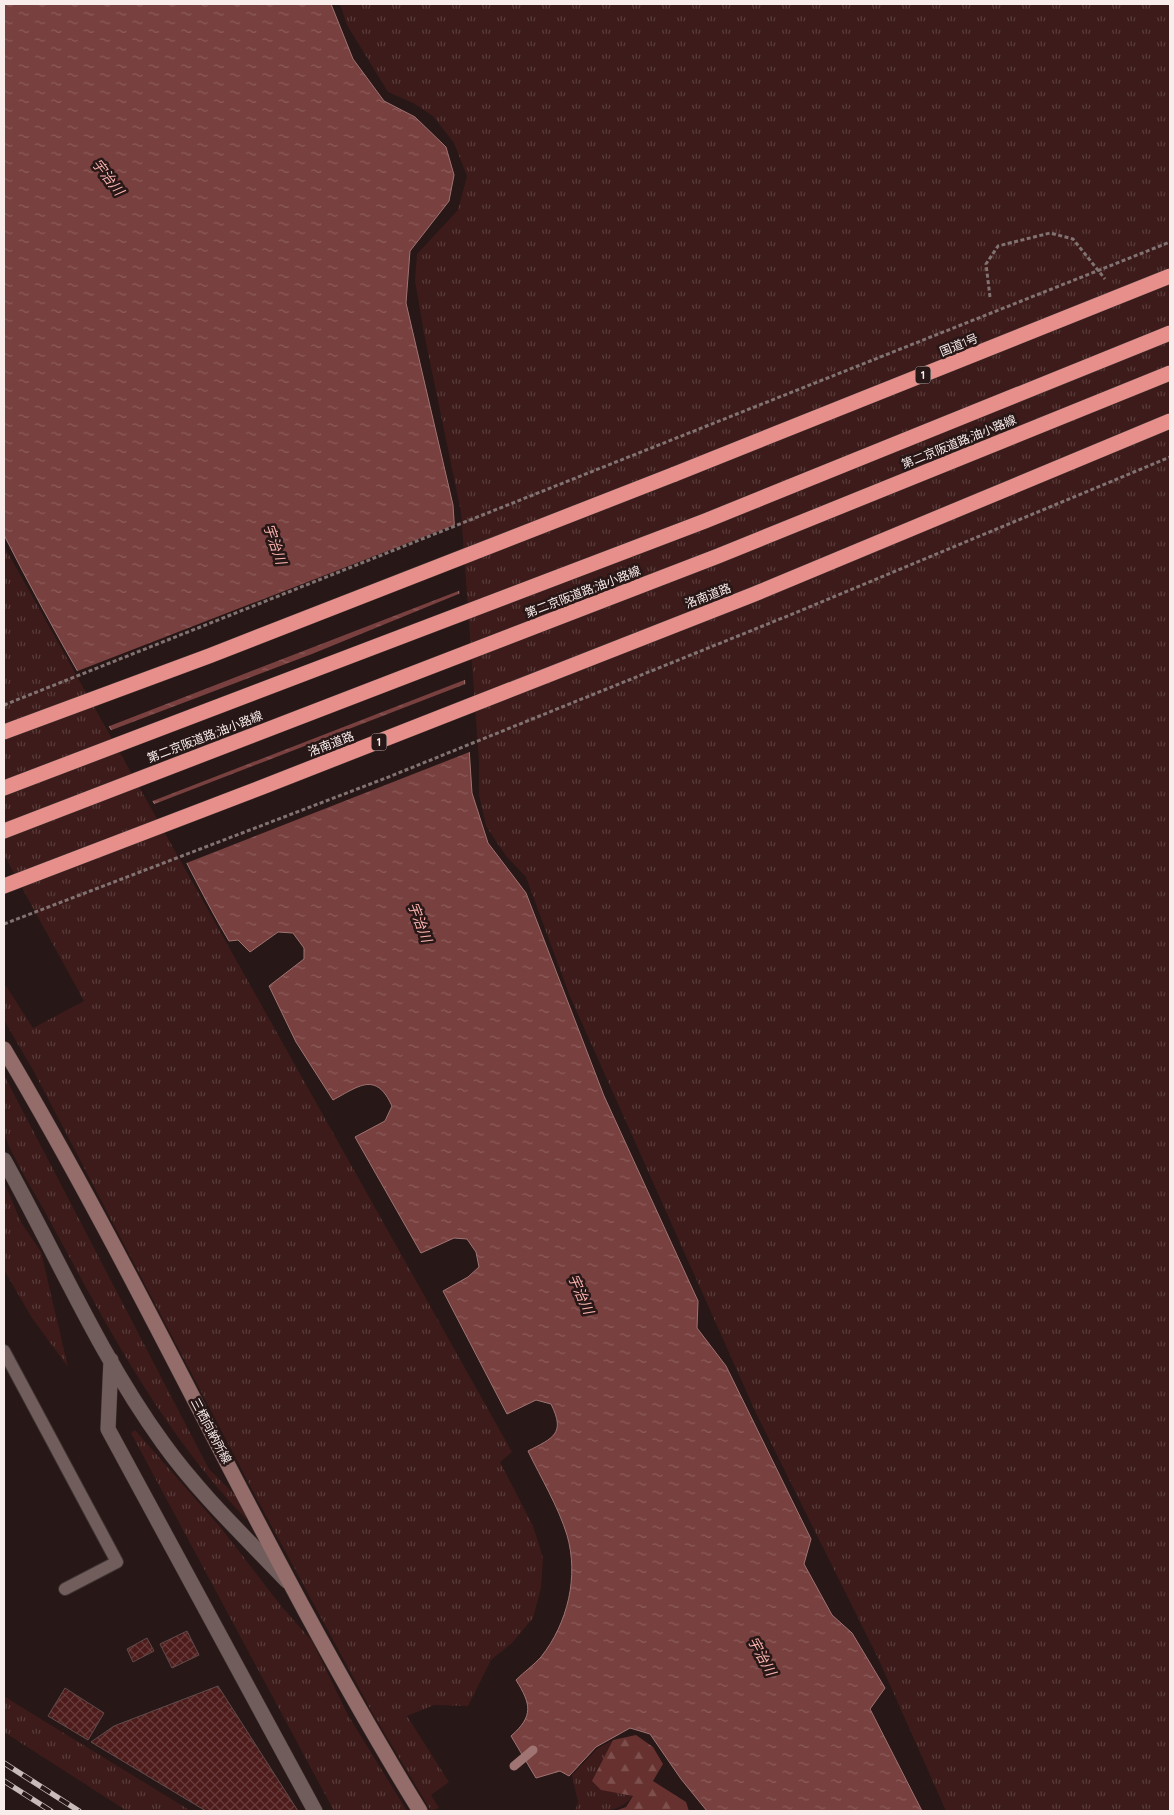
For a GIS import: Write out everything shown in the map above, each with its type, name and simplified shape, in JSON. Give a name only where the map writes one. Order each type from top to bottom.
[{"type":"highway","name":"国道1号","points":[[4,732],[218,652],[675,474],[1170,276]]},
{"type":"highway","name":"第二京阪道路;油小路線","points":[[4,788],[705,520],[1170,333]]},
{"type":"highway","name":"第二京阪道路;油小路線","points":[[4,831],[718,556],[1170,372]]},
{"type":"highway","name":"洛南道路","points":[[4,886],[752,595],[1170,421]]},
{"type":"main road","name":"三栖向納所線","points":[[4,1049],[89,1202],[293,1588],[388,1760],[420,1811]]},
{"type":"street","points":[[4,1160],[110,1360],[163,1444],[225,1516],[293,1588]]},
{"type":"street","points":[[110,1360],[108,1428],[315,1811]]},
{"type":"lane","points":[[4,1351],[117,1562],[65,1589]]},
{"type":"path","points":[[990,297],[986,264],[998,246],[1050,233],[1073,240],[1108,283]]},
{"type":"path","points":[[4,705],[1170,242]]},
{"type":"path","points":[[4,924],[395,774],[790,615],[1170,458]]},
{"type":"green space","points":[[340,4],[1170,4],[1170,1811],[946,1811],[878,1658],[756,1413],[569,994],[526,877],[506,856],[486,826],[479,795],[479,761],[461,512],[415,281],[417,254],[458,210],[467,176],[454,143],[433,116],[413,103],[388,92],[347,25]]},
{"type":"green space","points":[[4,546],[512,1452],[500,1462],[533,1526],[543,1558],[541,1588],[533,1618],[512,1643],[491,1660],[468,1706],[434,1705],[407,1716],[449,1782],[431,1795],[439,1808],[431,1811],[373,1714],[257,1499],[33,1070],[4,1020],[4,983],[33,1028],[84,1001],[4,855]]},
{"type":"green space","points":[[4,1075],[209,1469],[240,1500],[247,1520],[187,1449],[160,1411],[111,1332],[21,1170],[4,1132]]},
{"type":"green space","points":[[4,1182],[21,1222],[41,1252],[68,1367],[32,1318],[4,1270]]},
{"type":"green space","points":[[135,1430],[221,1528],[282,1607],[312,1641],[348,1715],[407,1811],[334,1811],[131,1433]]},
{"type":"green space","points":[[4,1696],[191,1811],[127,1811],[4,1732]]},
{"type":"green space","points":[[636,1735],[653,1747],[663,1764],[653,1781],[686,1802],[689,1811],[615,1811],[626,1807],[633,1796],[601,1790],[592,1781],[613,1740]]},
{"type":"green space","points":[[613,1740],[593,1781],[601,1790],[633,1796],[621,1806],[607,1811],[575,1811],[578,1802],[572,1775],[598,1748]]},
{"type":"water","name":"宇治川","points":[[4,4],[331,4],[353,59],[384,101],[415,117],[446,147],[454,175],[449,201],[410,251],[406,303],[453,505],[472,793],[488,843],[526,893],[604,1096],[698,1301],[697,1328],[726,1366],[811,1539],[804,1564],[832,1615],[852,1633],[885,1688],[870,1709],[922,1811],[707,1811],[681,1779],[650,1734],[630,1728],[596,1747],[569,1776],[560,1771],[536,1778],[511,1736],[524,1722],[528,1710],[525,1696],[516,1680],[541,1657],[550,1644],[564,1614],[569,1599],[571,1583],[572,1567],[567,1535],[554,1503],[528,1451],[550,1438],[557,1429],[557,1422],[551,1404],[536,1400],[507,1414],[443,1291],[468,1277],[479,1267],[476,1252],[467,1239],[454,1238],[421,1253],[355,1137],[385,1121],[392,1106],[386,1095],[380,1088],[366,1085],[351,1090],[333,1100],[296,1042],[269,986],[304,959],[304,948],[293,933],[278,932],[250,952],[238,940],[229,941],[164,820],[62,643],[4,535]]},
{"type":"pier","points":[[457,524],[461,590],[107,727],[75,672]]},
{"type":"pier","points":[[461,593],[467,679],[150,802],[109,731],[312,654]]},
{"type":"pier","points":[[468,683],[472,751],[184,864],[152,805]]},
{"type":"building","points":[[187,1631],[199,1655],[172,1668],[160,1644]]},
{"type":"building","points":[[147,1638],[154,1651],[133,1662],[127,1649]]},
{"type":"building","points":[[218,1686],[298,1811],[206,1811],[91,1742],[114,1726]]},
{"type":"building","points":[[65,1688],[104,1713],[88,1740],[48,1716]]},
{"type":"waterway","points":[[514,1766],[533,1750]]},
{"type":"railway","points":[[4,1763],[79,1811]]},
{"type":"railway","points":[[4,1781],[51,1811]]}]
